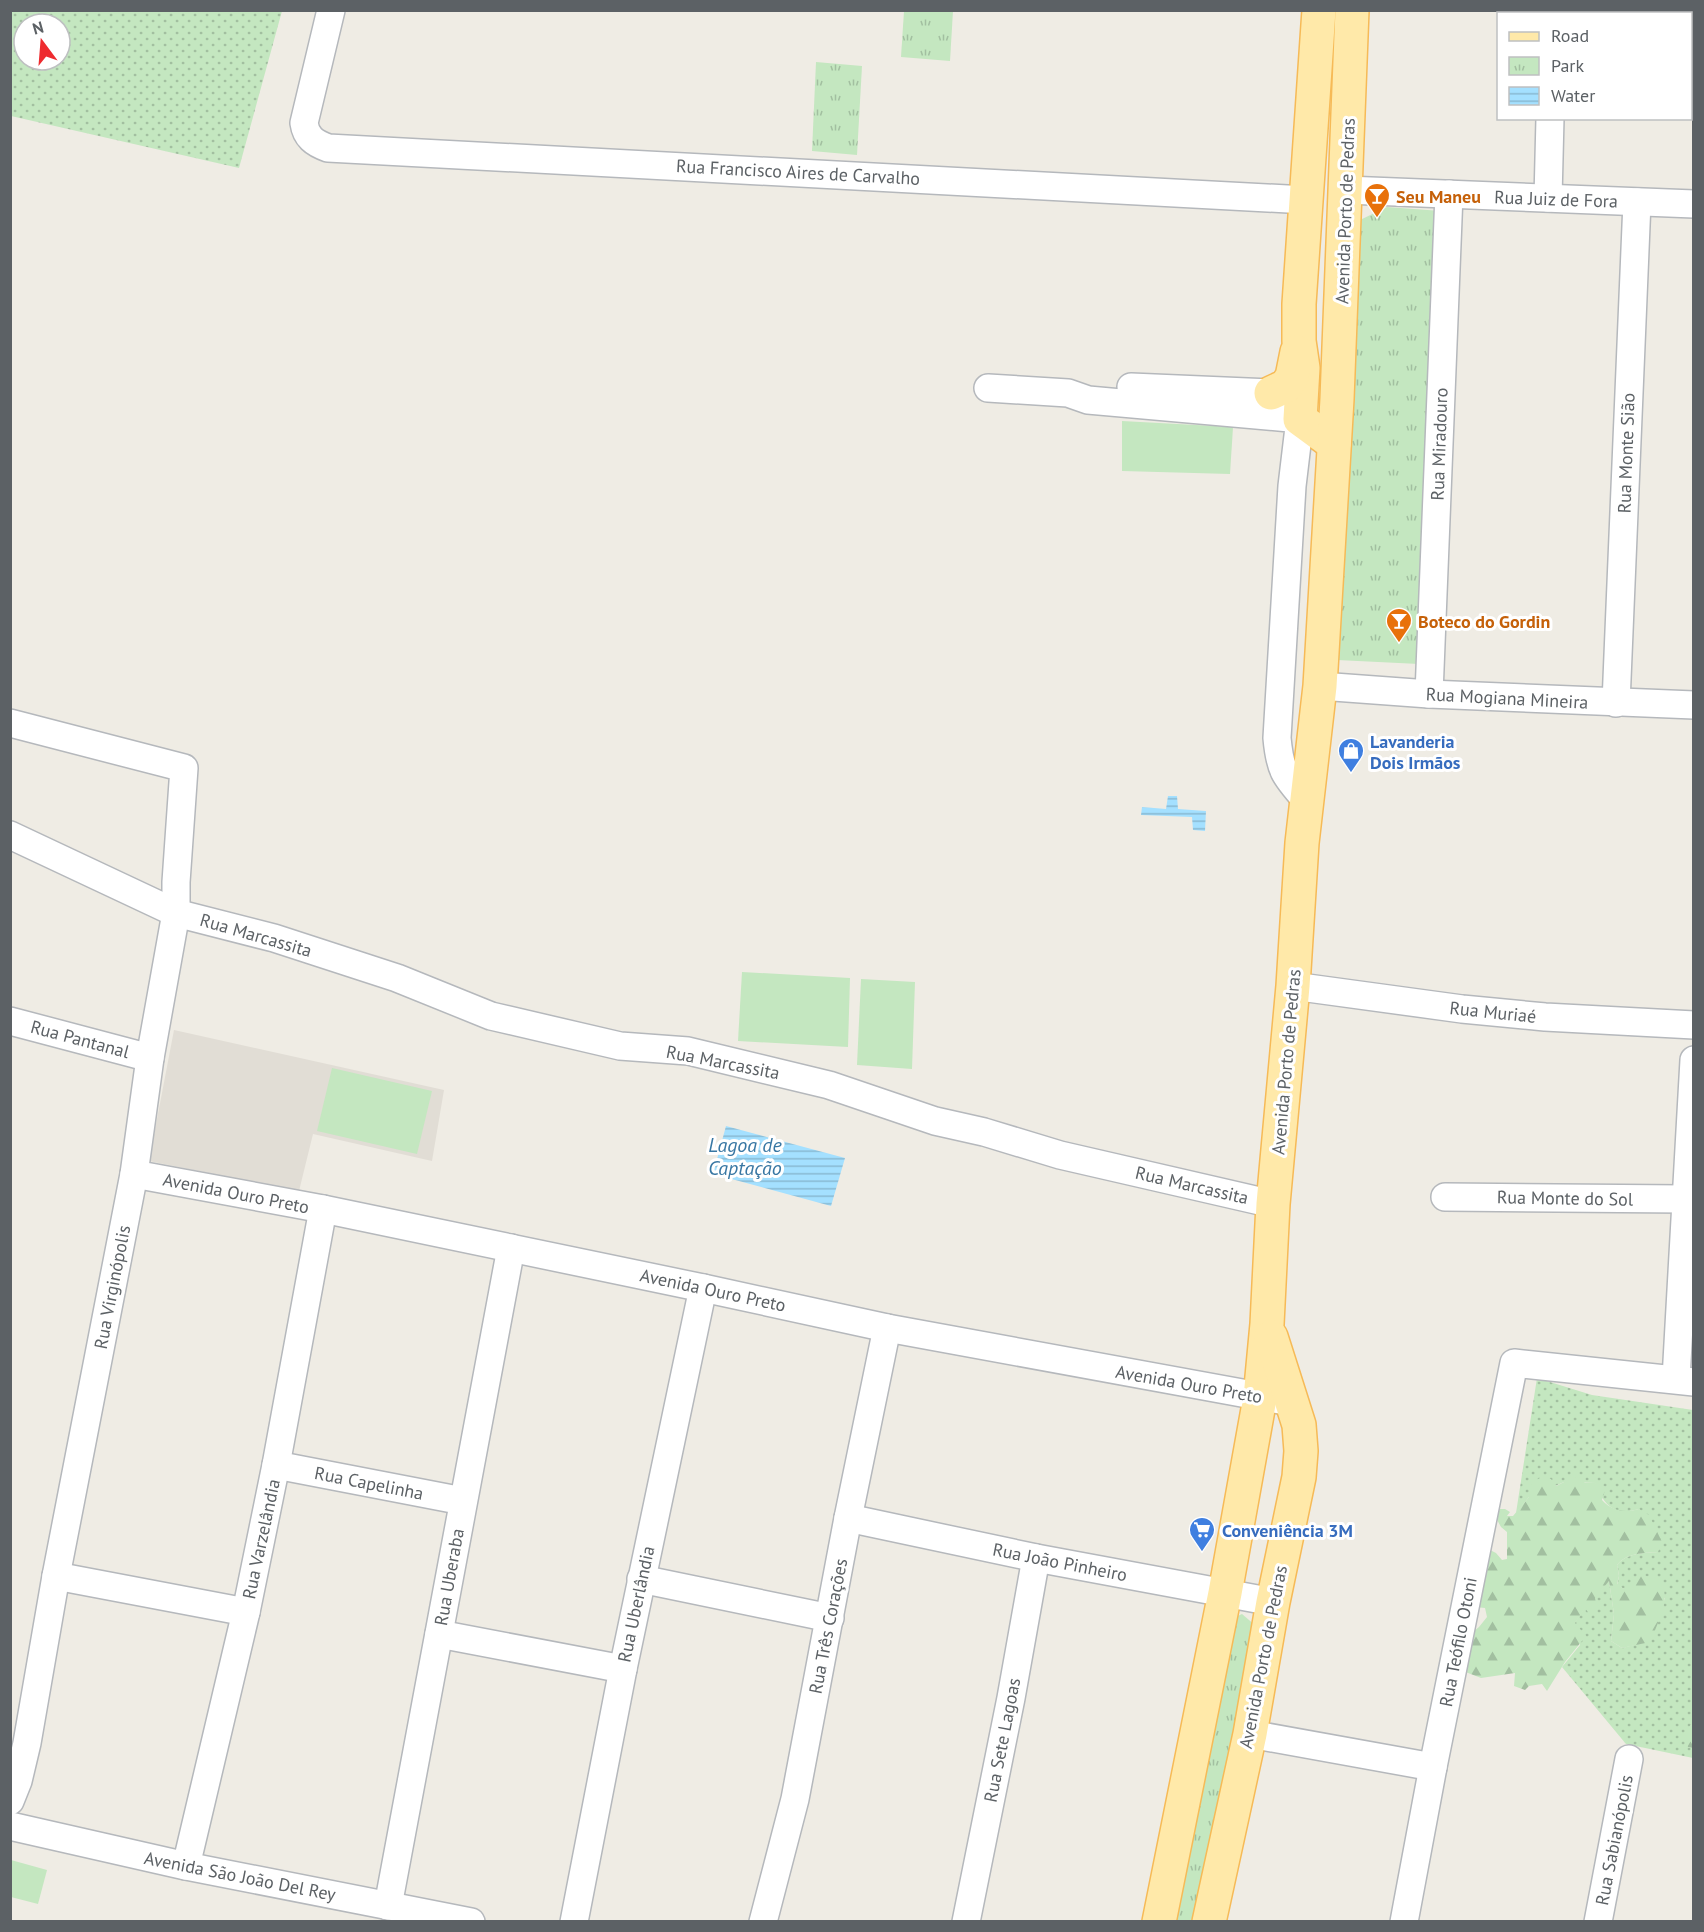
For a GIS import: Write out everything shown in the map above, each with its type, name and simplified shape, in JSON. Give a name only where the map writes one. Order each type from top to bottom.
[{"type":"main road","name":"Avenida Porto de Pedras","points":[[1301,413],[1303,368],[1299,341],[1299,304],[1319,10]]},
{"type":"main road","name":"Avenida Porto de Pedras","points":[[1159,1922],[1260,1398],[1293,986],[1302,843],[1320,686],[1336,412],[1353,10]]},
{"type":"main road","points":[[1271,393],[1286,386],[1292,377],[1299,341]]},
{"type":"main road","points":[[1301,413],[1328,416],[1336,412]]},
{"type":"main road","points":[[1301,413],[1334,444]]},
{"type":"main road","name":"Avenida Porto de Pedras","points":[[1209,1922],[1250,1734],[1302,1451],[1293,1402],[1267,1324]]},
{"type":"street","name":"Rua Francisco Aires de Carvalho","points":[[331,10],[304,123],[306,132],[311,138],[317,144],[328,148],[1306,200]]},
{"type":"street","points":[[1548,198],[1550,120]]},
{"type":"street","name":"Rua Juiz de Fora","points":[[1346,190],[1694,204]]},
{"type":"street","name":"Rua Miradouro","points":[[1429,694],[1449,194]]},
{"type":"street","name":"Rua Monte Sião","points":[[1616,703],[1637,202]]},
{"type":"street","points":[[1068,393],[1093,386],[1271,393]]},
{"type":"street","points":[[988,388],[1068,393],[1088,400],[1301,413]]},
{"type":"street","name":"Avenida Porto de Pedras","points":[[1301,413],[1292,486],[1277,738],[1279,757],[1285,776],[1306,800]]},
{"type":"street","name":"Rua Mogiana Mineira","points":[[1320,686],[1429,694],[1694,705]]},
{"type":"street","name":"Rua Virginópolis","points":[[10,723],[184,768],[176,913],[150,1058],[134,1174],[56,1576],[19,1742],[18,1781],[10,1801]]},
{"type":"street","name":"Rua Marcassita","points":[[10,835],[176,913],[274,938],[386,974],[492,1016],[620,1046],[688,1051],[829,1085],[935,1121],[984,1132],[1060,1155],[1274,1204]]},
{"type":"street","name":"Rua Muriaé","points":[[1293,986],[1462,1009],[1545,1017],[1694,1025]]},
{"type":"street","name":"Rua Pantanal","points":[[10,1021],[150,1058]]},
{"type":"street","points":[[1685,1380],[1684,1199],[1694,1060]]},
{"type":"street","name":"Avenida Ouro Preto","points":[[134,1174],[323,1209],[887,1328],[1260,1398],[1293,1402]]},
{"type":"street","name":"Rua Monte do Sol","points":[[1445,1197],[1684,1199]]},
{"type":"street","name":"Rua Varzelândia","points":[[186,1866],[246,1612],[276,1465],[323,1209]]},
{"type":"street","name":"Rua Uberaba","points":[[388,1906],[511,1248]]},
{"type":"street","name":"Rua Uberlândia","points":[[574,1922],[641,1579],[703,1288]]},
{"type":"street","name":"Rua Três Corações","points":[[763,1922],[795,1799],[848,1518],[887,1328]]},
{"type":"street","name":"Rua Teófilo Otoni","points":[[1404,1922],[1514,1363],[1685,1380]]},
{"type":"street","name":"Rua Capelinha","points":[[276,1465],[463,1501]]},
{"type":"street","name":"Rua João Pinheiro","points":[[848,1518],[1036,1558],[1273,1602]]},
{"type":"street","name":"Rua Sete Lagoas","points":[[966,1922],[1036,1558]]},
{"type":"street","points":[[56,1576],[246,1612]]},
{"type":"street","points":[[641,1579],[830,1618]]},
{"type":"street","points":[[439,1634],[623,1669]]},
{"type":"street","points":[[1250,1734],[1433,1767]]},
{"type":"street","name":"Rua Sabianópolis","points":[[1598,1922],[1629,1759]]},
{"type":"street","name":"Avenida São João Del Rey","points":[[10,1826],[186,1866],[471,1922]]},
{"type":"shaded area","points":[[174,1030],[444,1090],[432,1161],[313,1134],[299,1191],[149,1161]]},
{"type":"green space","points":[[11,10],[282,11],[239,168],[11,116]]},
{"type":"green space","points":[[904,11],[953,11],[950,61],[901,57]]},
{"type":"green space","points":[[816,62],[862,66],[857,155],[812,151]]},
{"type":"green space","points":[[1387,207],[1441,211],[1419,664],[1337,660],[1360,220]]},
{"type":"green space","points":[[1122,421],[1233,427],[1230,474],[1122,471]]},
{"type":"green space","points":[[742,972],[850,978],[848,1047],[738,1041]]},
{"type":"green space","points":[[861,979],[915,982],[912,1069],[857,1065]]},
{"type":"green space","points":[[332,1068],[432,1091],[417,1154],[317,1131]]},
{"type":"green space","points":[[1537,1378],[1592,1395],[1693,1410],[1694,1724],[1690,1726],[1688,1747],[1693,1748],[1693,1758],[1626,1744],[1562,1667],[1580,1645],[1574,1624],[1585,1607],[1609,1581],[1614,1614],[1611,1641],[1622,1648],[1650,1641],[1665,1598],[1624,1589],[1617,1585],[1619,1576],[1617,1565],[1621,1561],[1636,1554],[1658,1552],[1639,1509],[1616,1510],[1602,1498],[1595,1483],[1564,1482],[1555,1486],[1529,1487],[1529,1497],[1516,1513]]},
{"type":"green space","points":[[1544,1476],[1551,1479],[1556,1486],[1570,1476],[1580,1478],[1585,1483],[1595,1483],[1606,1487],[1602,1500],[1610,1507],[1624,1511],[1639,1509],[1649,1515],[1662,1542],[1658,1552],[1636,1554],[1621,1561],[1617,1565],[1619,1576],[1617,1584],[1624,1589],[1638,1575],[1652,1578],[1660,1583],[1664,1590],[1665,1600],[1650,1642],[1622,1648],[1611,1641],[1614,1614],[1609,1581],[1595,1598],[1597,1609],[1590,1615],[1585,1608],[1575,1623],[1586,1636],[1565,1662],[1547,1691],[1542,1684],[1529,1686],[1525,1690],[1514,1686],[1515,1673],[1481,1678],[1463,1671],[1469,1635],[1487,1617],[1485,1608],[1475,1607],[1488,1549],[1502,1560],[1507,1559],[1507,1532],[1496,1518],[1500,1509],[1510,1512],[1507,1516],[1513,1516],[1529,1497],[1529,1487],[1534,1481]]},
{"type":"green space","points":[[1242,1614],[1256,1626],[1194,1921],[1166,1922],[1231,1619]]},
{"type":"green space","points":[[1693,1724],[1693,1748],[1688,1747],[1684,1738]]},
{"type":"green space","points":[[11,1860],[47,1870],[38,1904],[11,1897]]},
{"type":"water","points":[[1168,796],[1177,796],[1178,809],[1206,811],[1205,831],[1193,830],[1192,817],[1141,815],[1142,807],[1166,809]]},
{"type":"water","name":"Lagoa de Captação","points":[[726,1126],[845,1158],[831,1206],[713,1174]]},
{"type":"place","name":"Seu Maneu","points":[[1377,219]]},
{"type":"place","name":"Boteco do Gordin","points":[[1399,644]]},
{"type":"place","name":"Lavanderia Dois Irmãos","points":[[1351,774]]},
{"type":"place","name":"Conveniência 3M","points":[[1202,1553]]}]
